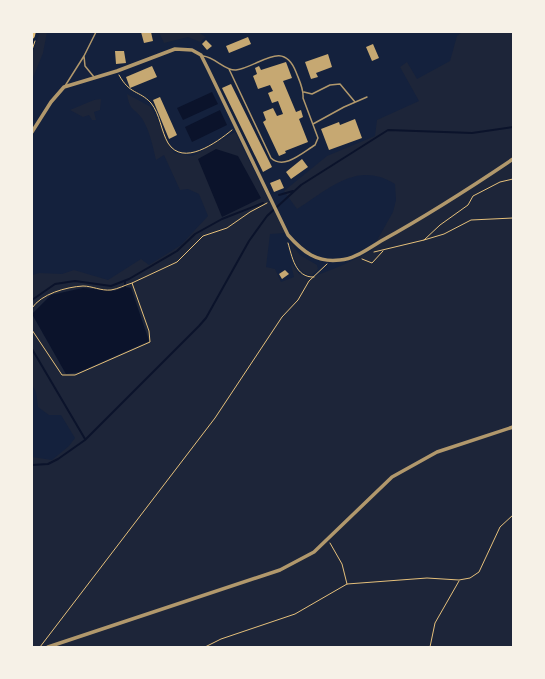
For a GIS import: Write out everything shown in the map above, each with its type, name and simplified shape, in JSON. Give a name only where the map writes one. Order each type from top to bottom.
[{"type":"main road","points":[[32,36],[33,32]]},
{"type":"street","points":[[32,132],[51,102],[64,87],[117,71],[175,49],[192,50],[201,55],[288,235],[311,257],[327,260],[340,260],[368,248],[430,212],[513,159]]},
{"type":"street","points":[[48,647],[280,570],[314,552],[392,477],[438,452],[513,426]]},
{"type":"lane","points":[[64,87],[84,56],[96,32]]},
{"type":"lane","points":[[201,55],[209,57],[229,70],[271,158],[276,163],[283,163],[315,145],[318,138],[303,98],[304,92],[292,61],[287,57],[280,55],[236,70],[229,70]]},
{"type":"lane","points":[[84,56],[85,66],[94,77]]},
{"type":"lane","points":[[304,92],[312,94],[330,85],[340,84],[356,102]]},
{"type":"lane","points":[[313,124],[367,97]]},
{"type":"path","points":[[117,71],[126,87],[151,104],[168,143],[176,152],[184,154],[195,152],[210,145],[236,126]]},
{"type":"path","points":[[424,240],[440,225],[468,205],[473,196],[500,182],[513,179]]},
{"type":"path","points":[[32,308],[41,298],[60,291],[82,286],[100,290],[112,290],[132,283],[177,262],[203,236],[227,228],[250,212],[273,202]]},
{"type":"path","points":[[368,248],[370,252],[424,240],[444,234],[471,220],[513,218]]},
{"type":"path","points":[[288,235],[287,241],[291,255],[298,270],[307,276],[314,277]]},
{"type":"path","points":[[354,255],[372,263],[384,250]]},
{"type":"path","points":[[40,647],[214,418],[282,317],[298,300],[309,281],[325,268],[327,260]]},
{"type":"path","points":[[32,330],[62,375],[75,375],[150,342],[149,331],[132,283]]},
{"type":"path","points":[[205,647],[221,639],[295,614],[347,584],[427,578],[459,580],[470,578],[479,572],[500,527],[513,515]]},
{"type":"path","points":[[328,539],[342,564],[347,584]]},
{"type":"path","points":[[430,647],[435,623],[459,580]]},
{"type":"shaded area","points":[[40,32],[47,32],[43,53],[32,80],[32,54]]},
{"type":"shaded area","points":[[159,32],[198,32],[206,37],[200,42],[188,37],[164,43]]},
{"type":"shaded area","points":[[462,32],[513,32],[513,647],[32,647],[32,457],[52,460],[69,446],[75,438],[61,415],[49,415],[38,407],[36,392],[32,385],[32,275],[39,273],[62,274],[74,270],[108,280],[141,259],[149,265],[181,245],[208,216],[199,194],[188,189],[180,190],[164,155],[156,160],[151,140],[143,120],[131,107],[127,94],[151,107],[174,153],[193,156],[235,132],[285,233],[270,234],[266,267],[275,269],[281,282],[294,277],[292,264],[299,274],[310,278],[343,265],[371,251],[393,212],[396,200],[395,184],[381,177],[368,175],[356,176],[332,186],[297,209],[284,191],[327,156],[375,136],[377,120],[419,101],[400,67],[407,62],[417,79],[450,61],[457,36]],"holes":[[[125,287],[131,288],[149,341],[79,372],[66,374],[32,314],[51,295],[83,288],[115,291]]]},
{"type":"shaded area","points":[[212,92],[218,104],[183,120],[177,108]]},
{"type":"shaded area","points":[[101,99],[100,110],[94,112],[96,120],[92,120],[89,115],[83,117],[70,110],[94,100]]},
{"type":"shaded area","points":[[220,110],[227,125],[192,142],[185,127]]},
{"type":"shaded area","points":[[216,149],[238,156],[261,198],[222,217],[198,159]]},
{"type":"shaded area","points":[[290,242],[300,255],[317,265],[318,269],[312,275],[303,272],[299,268],[294,258]]},
{"type":"shaded area","points":[[125,287],[131,288],[149,341],[79,372],[66,374],[32,314],[51,295],[83,288],[114,291]]},
{"type":"building","points":[[141,32],[151,32],[153,41],[144,43]]},
{"type":"building","points":[[248,37],[251,44],[229,53],[226,46]]},
{"type":"building","points":[[206,40],[212,46],[207,50],[202,44]]},
{"type":"building","points":[[373,44],[379,58],[372,61],[366,47]]},
{"type":"building","points":[[115,51],[124,51],[126,63],[116,64]]},
{"type":"building","points":[[328,54],[332,67],[316,73],[318,77],[311,79],[305,62]]},
{"type":"building","points":[[286,62],[292,78],[283,81],[296,112],[301,110],[303,117],[299,119],[308,142],[285,151],[286,153],[279,156],[263,122],[266,120],[263,112],[273,108],[277,116],[283,114],[278,101],[272,103],[268,93],[273,91],[270,85],[258,89],[253,76],[257,74],[255,68],[259,66],[261,70]]},
{"type":"building","points":[[152,66],[157,77],[130,88],[126,77]]},
{"type":"building","points":[[231,84],[272,167],[263,172],[222,88]]},
{"type":"building","points":[[160,97],[177,135],[169,139],[153,100]]},
{"type":"building","points":[[355,119],[362,138],[329,150],[321,129],[339,122],[340,125]]},
{"type":"building","points":[[302,159],[308,167],[291,179],[286,172]]},
{"type":"building","points":[[280,179],[284,188],[274,192],[270,183]]},
{"type":"building","points":[[285,270],[289,274],[282,279],[279,274]]},
{"type":"waterway","points":[[32,465],[48,464],[58,459],[85,440],[199,326],[206,318],[249,241],[267,216],[301,185],[388,130],[472,133],[513,127]]},
{"type":"waterway","points":[[279,195],[293,191]]},
{"type":"waterway","points":[[32,300],[55,284],[75,281],[111,286],[129,279],[177,251],[195,234],[222,219],[263,203]]},
{"type":"waterway","points":[[125,281],[125,287]]},
{"type":"waterway","points":[[32,349],[85,439]]}]
